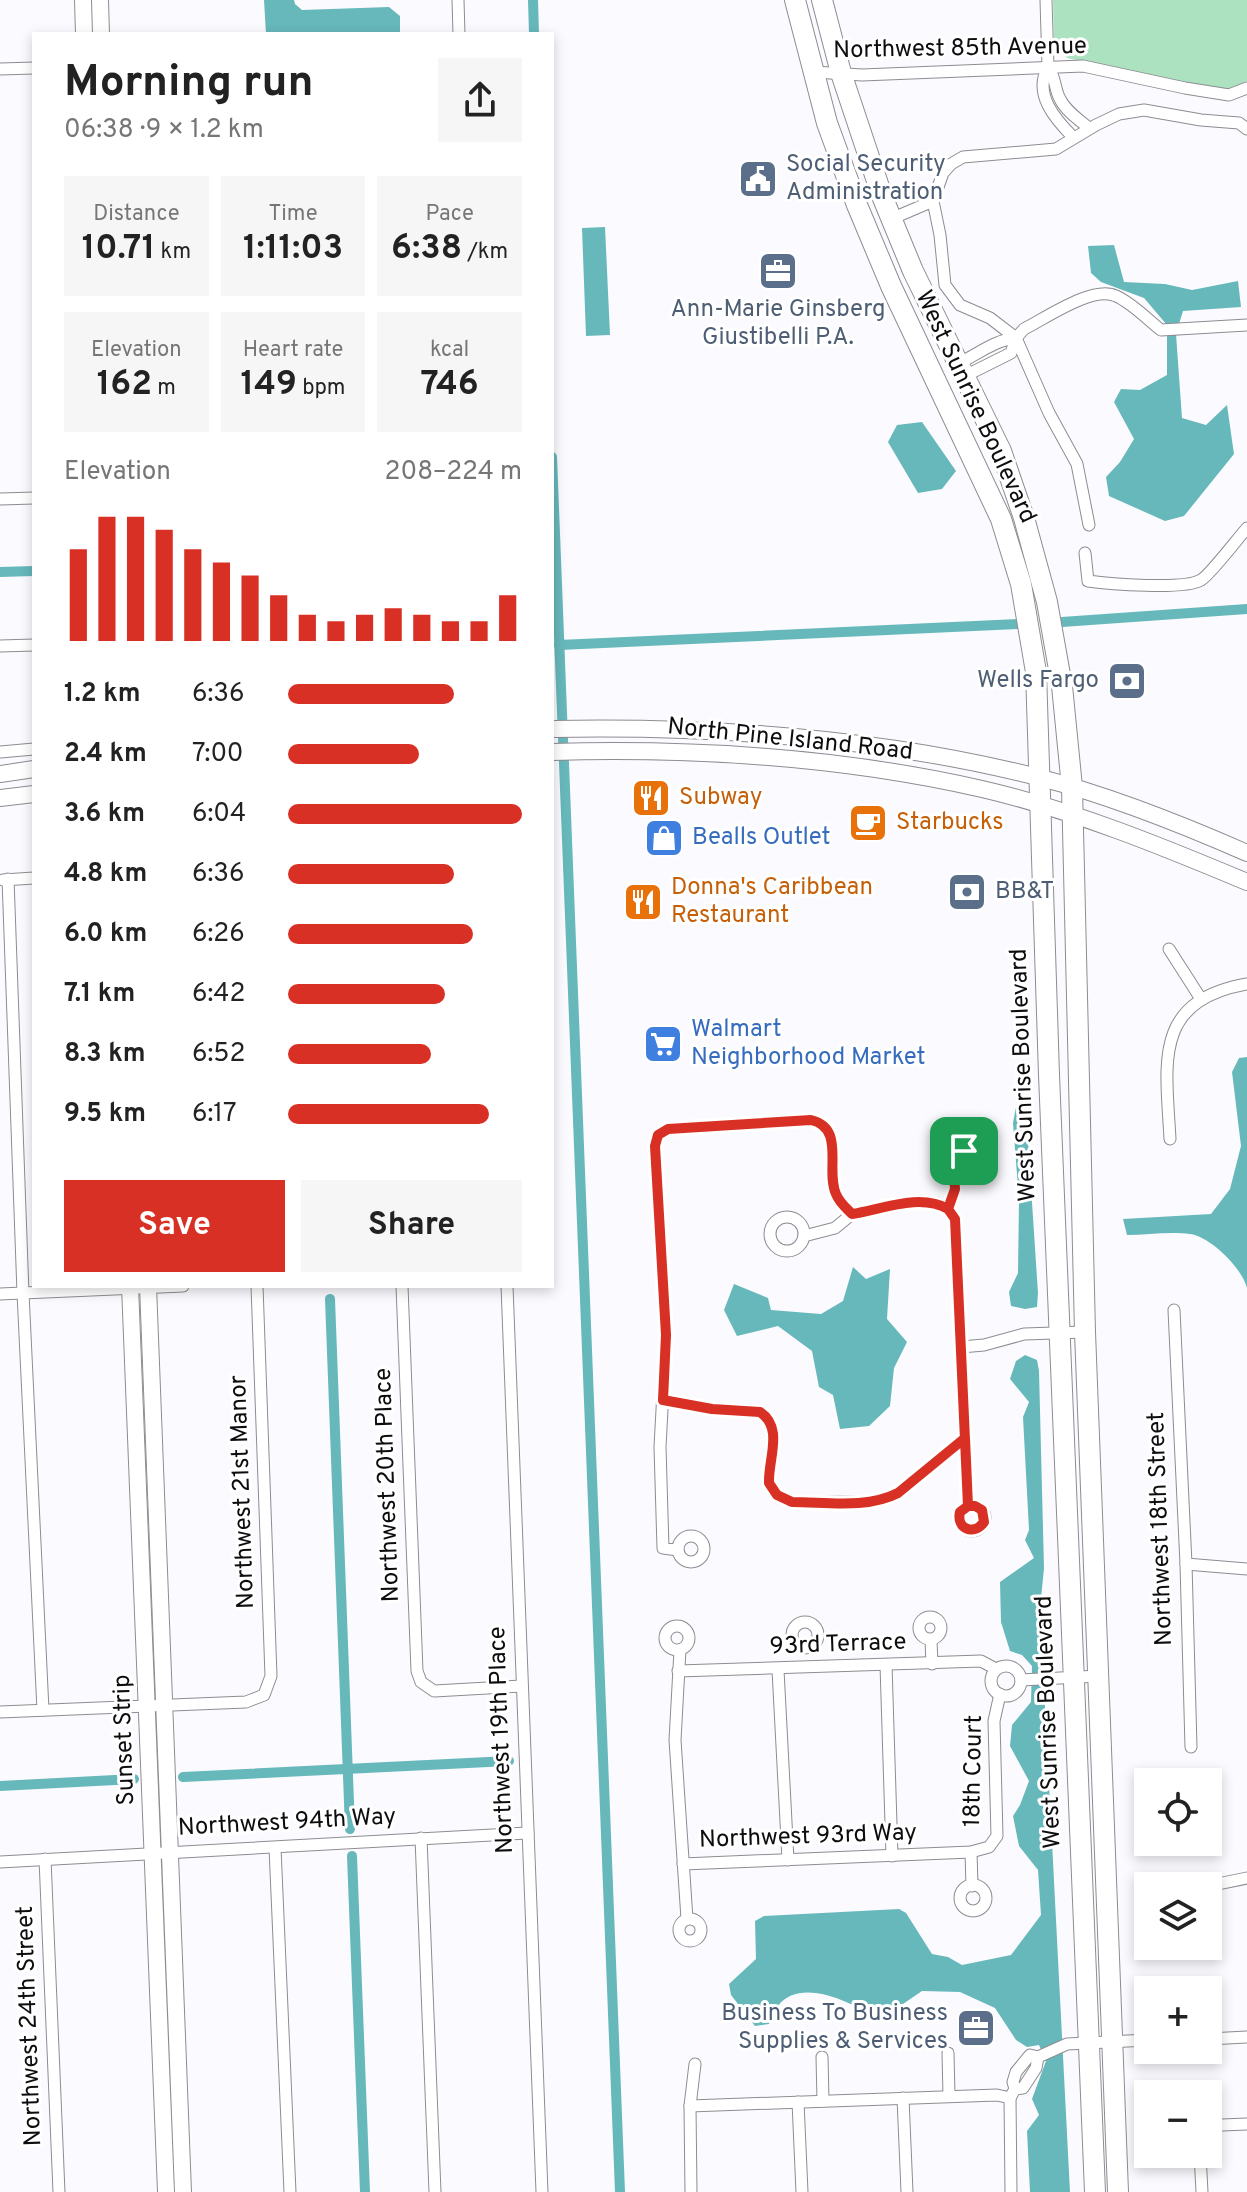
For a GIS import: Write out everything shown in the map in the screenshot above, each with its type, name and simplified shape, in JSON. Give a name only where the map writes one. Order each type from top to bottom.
[{"type":"highway","name":"West Sunrise Boulevard","points":[[795,0],[834,145],[862,218],[1001,519],[1023,595],[1036,672],[1059,1333],[1095,2192]]},
{"type":"highway","name":"West Sunrise Boulevard","points":[[822,0],[863,144],[891,219],[1001,451],[1024,518],[1047,602],[1056,649],[1072,787],[1085,1332],[1118,2192]]},
{"type":"street","points":[[83,0],[84,32]]},
{"type":"street","points":[[100,0],[101,32]]},
{"type":"street","points":[[458,0],[459,32]]},
{"type":"street","points":[[1046,0],[1048,67],[1044,75],[1047,107],[1073,137]]},
{"type":"street","name":"Northwest 85th Avenue","points":[[814,72],[1083,66],[1229,95],[1247,88]]},
{"type":"street","points":[[1048,67],[1054,74],[1058,96],[1089,128]]},
{"type":"street","points":[[0,69],[32,68]]},
{"type":"street","points":[[1089,525],[1077,464],[1049,413],[1016,338],[990,318],[960,305],[948,293],[933,201],[943,173],[963,157],[1056,149],[1119,114],[1148,110],[1201,120],[1239,123],[1247,129]]},
{"type":"street","points":[[891,219],[933,201]]},
{"type":"street","points":[[960,370],[1001,339],[1016,338],[1024,329],[1096,294],[1112,294],[1120,298],[1161,330],[1247,325]]},
{"type":"street","points":[[0,499],[32,498]]},
{"type":"street","points":[[1085,553],[1088,581],[1178,585],[1201,581],[1247,528]]},
{"type":"street","points":[[0,646],[32,645]]},
{"type":"street","name":"North Pine Island Road","points":[[554,729],[704,729],[798,737],[914,753],[1072,787],[1175,823],[1247,853]]},
{"type":"street","points":[[0,752],[32,749]]},
{"type":"street","name":"North Pine Island Road","points":[[554,752],[633,750],[725,754],[898,772],[982,789],[1041,806],[1183,855],[1247,882]]},
{"type":"street","points":[[0,774],[32,769]]},
{"type":"street","points":[[0,798],[32,794]]},
{"type":"street","points":[[32,878],[4,879],[43,1710]]},
{"type":"street","points":[[1169,949],[1201,999]]},
{"type":"street","points":[[1170,1139],[1166,1065],[1171,1035],[1178,1021],[1201,999],[1223,988],[1247,984]]},
{"type":"street","points":[[678,1550],[663,1548],[660,1447],[666,1335],[655,1146],[658,1135],[668,1129],[819,1122],[831,1137],[836,1194],[852,1214]]},
{"type":"street","points":[[948,1209],[955,1189],[953,1163]]},
{"type":"street","points":[[804,1236],[835,1228],[852,1214],[921,1201],[937,1203],[948,1209],[955,1219],[968,1506]]},
{"type":"street","points":[[0,1294],[112,1288]]},
{"type":"street","name":"Sunset Strip","points":[[130,1288],[156,1704]]},
{"type":"street","name":"Sunset Strip","points":[[148,1288],[156,1704],[183,2192]]},
{"type":"street","name":"Northwest 21st Manor","points":[[156,1704],[246,1702],[264,1695],[271,1676],[257,1288]]},
{"type":"street","name":"Northwest 20th Place","points":[[402,1288],[417,1671],[421,1682],[434,1691],[522,1686]]},
{"type":"street","name":"Northwest 19th Place","points":[[507,1288],[542,2192]]},
{"type":"street","name":"Northwest 18th Street","points":[[1174,1310],[1191,1747]]},
{"type":"street","points":[[961,1347],[984,1345],[1024,1334],[1085,1332]]},
{"type":"street","points":[[663,1400],[712,1409],[760,1412],[767,1417],[774,1432],[769,1483],[777,1495],[792,1502],[870,1502],[887,1499],[965,1438]]},
{"type":"street","points":[[1186,1564],[1247,1569]]},
{"type":"street","points":[[931,1640],[932,1664]]},
{"type":"street","points":[[805,1648],[806,1669]]},
{"type":"street","points":[[680,1650],[675,1740],[683,1864]]},
{"type":"street","name":"93rd Terrace","points":[[678,1671],[981,1661],[996,1669]]},
{"type":"street","points":[[886,1665],[892,1856]]},
{"type":"street","points":[[1025,1680],[1010,1666],[996,1669],[991,1683],[1000,1694],[1014,1693],[1025,1680],[1099,1676]]},
{"type":"street","points":[[778,1670],[788,1860]]},
{"type":"street","name":"18th Court","points":[[989,1847],[997,1836],[994,1721],[1000,1694]]},
{"type":"street","points":[[0,1712],[156,1704]]},
{"type":"street","name":"Northwest 94th Way","points":[[0,1862],[528,1833]]},
{"type":"street","points":[[421,1838],[435,2192]]},
{"type":"street","name":"Northwest 93rd Way","points":[[687,1919],[683,1864],[971,1852],[989,1847]]},
{"type":"street","points":[[275,1848],[290,2192]]},
{"type":"street","name":"Sunset Strip","points":[[162,1852],[166,2192]]},
{"type":"street","points":[[971,1852],[972,1886]]},
{"type":"street","name":"Northwest 24th Street","points":[[45,1859],[59,2192]]},
{"type":"street","points":[[1222,1883],[1247,1878]]},
{"type":"street","points":[[1222,2038],[1247,2037]]},
{"type":"street","points":[[690,2106],[1012,2093],[1023,2088],[1036,2068],[1039,2056],[1067,2044],[1134,2040]]},
{"type":"street","points":[[948,2053],[949,2096]]},
{"type":"street","points":[[822,2057],[823,2101]]},
{"type":"street","points":[[691,2192],[690,2106],[695,2064]]},
{"type":"street","points":[[1011,2192],[1012,2093]]},
{"type":"street","points":[[903,2098],[907,2192]]},
{"type":"street","points":[[798,2102],[802,2192]]},
{"type":"street","points":[[1222,2125],[1247,2124]]},
{"type":"street","points":[[1201,2168],[1202,2192]]},
{"type":"green space","points":[[1053,0],[1247,0],[1247,81],[1230,90],[1211,89],[1067,58],[1054,44]]},
{"type":"water","points":[[264,0],[294,0],[302,10],[389,7],[400,16],[400,32],[266,32]]},
{"type":"water","points":[[605,227],[610,335],[586,336],[582,228]]},
{"type":"water","points":[[1114,245],[1124,282],[1165,284],[1192,290],[1238,281],[1241,307],[1183,311],[1176,334],[1182,418],[1206,425],[1227,405],[1234,454],[1184,516],[1165,521],[1109,496],[1106,477],[1134,439],[1114,402],[1121,389],[1140,390],[1167,375],[1167,325],[1144,298],[1101,282],[1091,273],[1088,246]]},
{"type":"water","points":[[922,422],[956,471],[942,489],[918,493],[888,442],[897,425]]},
{"type":"water","points":[[1247,1057],[1247,1288],[1232,1263],[1207,1241],[1182,1233],[1127,1235],[1123,1219],[1211,1214],[1230,1189],[1241,1146],[1232,1072],[1239,1058]]},
{"type":"water","points":[[1016,1107],[1030,1111],[1027,1127],[1038,1293],[1037,1307],[1025,1309],[1011,1306],[1009,1292],[1018,1273],[1019,1200],[1013,1123]]},
{"type":"water","points":[[853,1267],[866,1279],[890,1269],[887,1319],[907,1342],[894,1368],[890,1406],[869,1426],[840,1429],[833,1395],[819,1387],[812,1351],[778,1326],[737,1336],[724,1310],[734,1284],[768,1298],[771,1310],[821,1314],[843,1301]]},
{"type":"water","points":[[1025,1355],[1037,1360],[1039,1371],[1044,1568],[1040,1609],[1070,2192],[1030,2192],[1027,2131],[1039,2115],[1032,2099],[1046,2061],[1039,2045],[1027,2047],[1016,2040],[995,2008],[960,1992],[922,1991],[878,2021],[842,2000],[800,1993],[788,1997],[778,2006],[769,2024],[755,2026],[731,1995],[729,1984],[756,1959],[755,1921],[764,1916],[899,1909],[906,1913],[932,1954],[948,1957],[962,1965],[1011,1955],[1041,1915],[1038,1870],[1019,1846],[1013,1816],[1029,1781],[1010,1746],[1012,1725],[1031,1702],[1032,1666],[1022,1655],[1010,1651],[1001,1622],[1000,1582],[1034,1558],[1025,1540],[1029,1530],[1023,1417],[1029,1402],[1010,1379],[1016,1361]]},
{"type":"waterway","points":[[533,0],[534,32]]},
{"type":"waterway","points":[[554,508],[620,2192]]},
{"type":"waterway","points":[[0,572],[32,571]]},
{"type":"waterway","points":[[1062,622],[1247,609]]},
{"type":"waterway","points":[[559,645],[1019,624]]},
{"type":"waterway","points":[[330,1299],[350,1829]]},
{"type":"waterway","points":[[183,1777],[509,1761]]},
{"type":"waterway","points":[[0,1786],[134,1779]]},
{"type":"waterway","points":[[352,1856],[365,2192]]},
{"type":"place","name":"Social Security Administration","points":[[758,179]]},
{"type":"place","name":"Ann-Marie Ginsberg Giustibelli P.A.","points":[[778,271]]},
{"type":"place","name":"Wells Fargo","points":[[1127,681]]},
{"type":"place","name":"Subway","points":[[651,798]]},
{"type":"place","name":"Starbucks","points":[[868,823]]},
{"type":"place","name":"Bealls Outlet","points":[[664,838]]},
{"type":"place","name":"BB&T","points":[[967,892]]},
{"type":"place","name":"Donna's Caribbean Restaurant","points":[[643,902]]},
{"type":"place","name":"Walmart Neighborhood Market","points":[[663,1044]]},
{"type":"place","name":"Business To Business Supplies & Services","points":[[976,2028]]},
{"type":"route","points":[[964,1151],[961,1144],[955,1141],[947,1142],[942,1151],[944,1158],[953,1163],[955,1189],[948,1209],[955,1219],[968,1506],[982,1510],[984,1522],[979,1528],[971,1530],[959,1520],[960,1512],[968,1506],[965,1438],[918,1475],[898,1493],[887,1499],[870,1502],[792,1502],[782,1498],[769,1483],[774,1432],[767,1417],[760,1412],[712,1409],[663,1400],[666,1335],[655,1146],[658,1135],[668,1129],[819,1122],[831,1137],[836,1194],[852,1214],[921,1201],[937,1203],[948,1209],[955,1189],[953,1163],[962,1158],[964,1151]]}]
